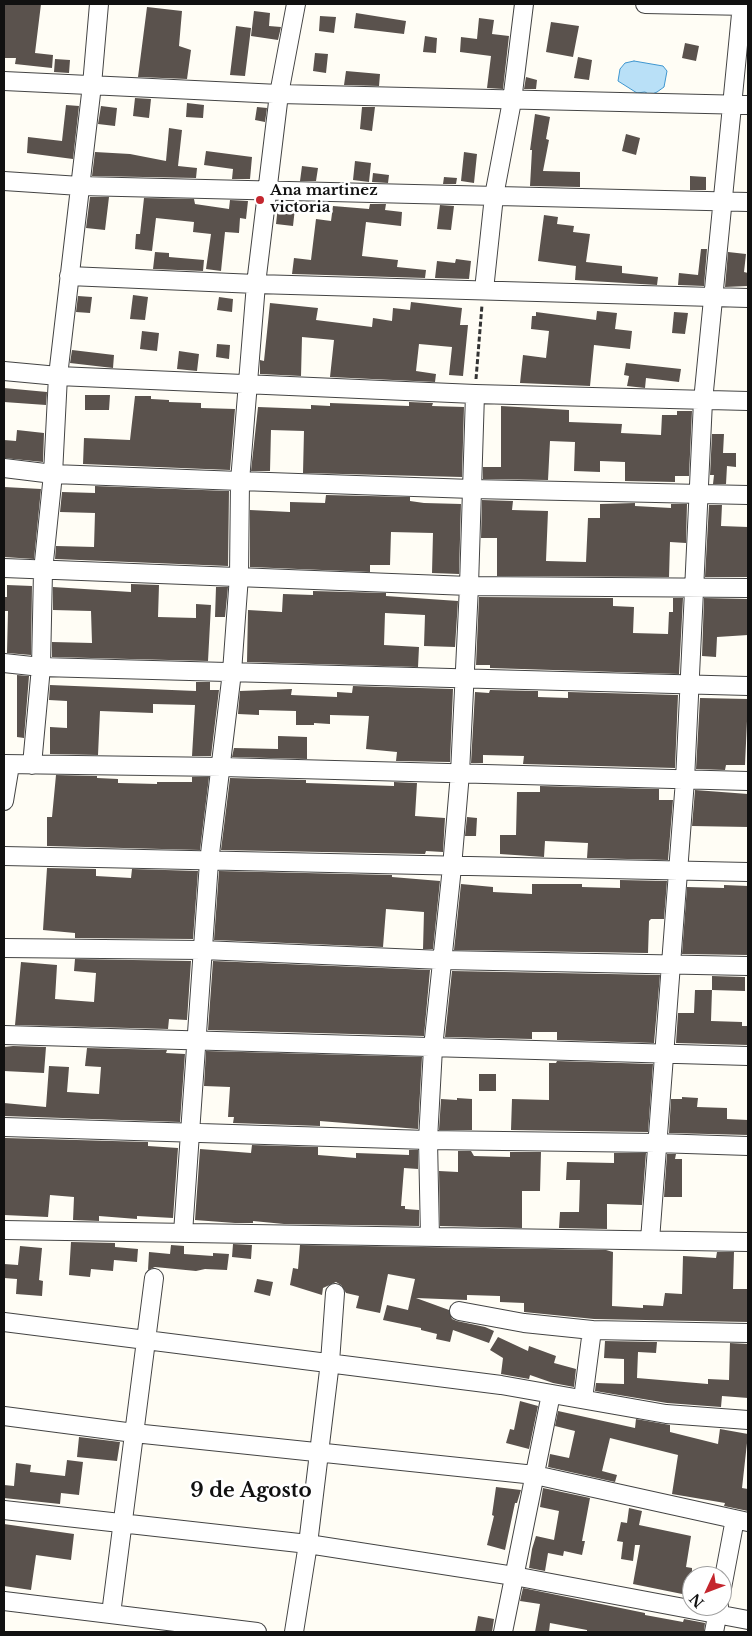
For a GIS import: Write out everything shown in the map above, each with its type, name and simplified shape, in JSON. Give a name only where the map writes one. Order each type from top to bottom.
[{"type":"street","points":[[32,766],[41,667],[42,571],[53,474],[58,376],[92,86],[99,4]]},
{"type":"street","points":[[183,1233],[195,1040],[209,862],[232,672],[239,576],[240,481],[256,284],[269,191],[279,94],[296,4]]},
{"type":"street","points":[[484,290],[494,196],[512,101],[524,4]]},
{"type":"street","points":[[645,4],[744,5],[741,105],[723,201],[704,401],[693,588],[686,780],[670,965],[665,1053],[656,1143],[650,1240]]},
{"type":"street","points":[[4,81],[279,94],[741,105]]},
{"type":"street","points":[[4,181],[80,186],[748,202]]},
{"type":"street","points":[[69,276],[256,284],[748,298]]},
{"type":"street","points":[[4,370],[58,376],[247,385],[475,394],[748,401]]},
{"type":"street","points":[[430,1237],[428,1140],[433,1048],[460,773],[469,586],[475,394]]},
{"type":"street","points":[[4,468],[53,474],[240,481],[472,489],[748,495]]},
{"type":"street","points":[[4,568],[42,571],[239,576],[469,586],[748,588]]},
{"type":"street","points":[[4,663],[41,667],[748,686]]},
{"type":"street","points":[[4,801],[7,765],[222,767],[748,781]]},
{"type":"street","points":[[4,856],[209,862],[748,872]]},
{"type":"street","points":[[4,948],[202,950],[443,960],[748,966]]},
{"type":"street","points":[[4,1036],[748,1056]]},
{"type":"street","points":[[4,1127],[428,1140],[748,1146]]},
{"type":"street","points":[[4,1230],[748,1242]]},
{"type":"street","points":[[112,1614],[154,1278]]},
{"type":"street","points":[[294,1632],[308,1544],[330,1362],[335,1293]]},
{"type":"street","points":[[459,1311],[524,1323],[592,1330],[748,1333]]},
{"type":"street","points":[[4,1322],[501,1384],[666,1414],[748,1420]]},
{"type":"street","points":[[583,1399],[592,1330]]},
{"type":"street","points":[[503,1632],[551,1394]]},
{"type":"street","points":[[4,1416],[134,1433],[535,1475],[742,1521],[729,1566]]},
{"type":"street","points":[[4,1510],[123,1525],[308,1544],[682,1603]]},
{"type":"street","points":[[4,1601],[257,1632]]},
{"type":"street","points":[[732,1614],[748,1620]]},
{"type":"street","points":[[714,1632],[717,1616]]},
{"type":"path","points":[[475,394],[484,290]]},
{"type":"water","points":[[634,61],[663,66],[667,71],[664,87],[650,95],[645,92],[637,93],[618,81],[620,69],[625,63]]},
{"type":"building","points":[[4,4],[41,4],[35,53],[53,55],[52,68],[15,64],[16,58],[4,58]]},
{"type":"building","points":[[147,7],[182,11],[179,46],[191,50],[187,79],[138,77]]},
{"type":"building","points":[[254,11],[270,13],[269,26],[281,27],[278,40],[251,36]]},
{"type":"building","points":[[356,13],[406,21],[404,34],[354,28]]},
{"type":"building","points":[[320,16],[336,17],[334,33],[319,31]]},
{"type":"building","points":[[479,18],[494,20],[492,34],[509,36],[503,89],[487,88],[491,56],[460,52],[461,37],[477,39]]},
{"type":"building","points":[[551,22],[579,26],[573,57],[546,52]]},
{"type":"building","points":[[236,26],[251,28],[245,76],[230,75]]},
{"type":"building","points":[[425,36],[437,38],[436,53],[423,52]]},
{"type":"building","points":[[685,43],[699,46],[696,61],[682,58]]},
{"type":"building","points":[[315,53],[328,54],[326,73],[313,71]]},
{"type":"building","points":[[578,57],[592,60],[589,80],[574,78]]},
{"type":"building","points":[[55,59],[70,60],[69,73],[54,72]]},
{"type":"building","points":[[346,71],[380,74],[379,86],[344,85]]},
{"type":"building","points":[[526,77],[537,80],[536,89],[524,89]]},
{"type":"building","points":[[135,98],[151,99],[149,118],[133,116]]},
{"type":"building","points":[[187,103],[204,105],[203,118],[186,117]]},
{"type":"building","points":[[66,105],[79,106],[73,159],[27,153],[28,137],[62,141]]},
{"type":"building","points":[[101,106],[117,108],[115,126],[98,124]]},
{"type":"building","points":[[257,107],[267,108],[265,122],[255,120]]},
{"type":"building","points":[[362,107],[375,107],[372,131],[360,129]]},
{"type":"building","points":[[535,114],[550,117],[546,139],[549,140],[543,171],[580,172],[580,187],[530,186],[532,150],[530,150]]},
{"type":"building","points":[[169,128],[182,130],[178,166],[197,168],[196,178],[92,176],[95,152],[130,154],[166,161]]},
{"type":"building","points":[[626,134],[640,138],[636,155],[622,151]]},
{"type":"building","points":[[206,151],[252,157],[250,179],[232,179],[233,169],[204,165]]},
{"type":"building","points":[[464,152],[477,154],[474,183],[461,181]]},
{"type":"building","points":[[355,161],[371,163],[369,182],[353,180]]},
{"type":"building","points":[[302,166],[318,168],[316,181],[300,181]]},
{"type":"building","points":[[373,173],[389,175],[388,183],[372,182]]},
{"type":"building","points":[[690,176],[706,177],[706,190],[690,190]]},
{"type":"building","points":[[444,177],[457,178],[456,184],[443,184]]},
{"type":"building","points":[[90,197],[109,197],[105,230],[86,228]]},
{"type":"building","points":[[144,198],[194,199],[195,204],[229,209],[230,200],[248,201],[246,219],[240,218],[239,233],[225,232],[221,271],[206,269],[211,234],[193,232],[194,222],[156,218],[152,251],[135,249],[136,234],[140,234]]},
{"type":"building","points":[[370,204],[386,204],[385,210],[402,212],[401,226],[366,222],[362,256],[398,260],[397,267],[426,270],[425,278],[292,274],[294,258],[311,260],[316,219],[331,221],[333,206],[369,209]]},
{"type":"building","points":[[440,205],[454,206],[451,230],[437,229]]},
{"type":"building","points":[[278,206],[295,208],[293,226],[276,224]]},
{"type":"building","points":[[544,215],[558,217],[557,224],[574,226],[573,232],[590,234],[586,262],[622,266],[622,273],[658,277],[657,285],[575,280],[576,266],[538,261]]},
{"type":"building","points":[[701,249],[707,249],[704,286],[678,285],[679,273],[698,275]]},
{"type":"building","points":[[155,252],[169,253],[169,257],[204,260],[203,271],[153,269]]},
{"type":"building","points":[[728,252],[746,254],[744,272],[748,273],[748,286],[725,287]]},
{"type":"building","points":[[456,259],[471,261],[469,279],[435,278],[437,261],[455,263]]},
{"type":"building","points":[[133,295],[148,297],[145,320],[130,319]]},
{"type":"building","points":[[78,296],[92,297],[90,313],[76,312]]},
{"type":"building","points":[[219,297],[233,299],[232,312],[217,310]]},
{"type":"building","points":[[411,302],[462,308],[460,325],[468,325],[463,376],[449,375],[452,347],[419,344],[416,371],[436,374],[435,382],[330,377],[334,340],[302,337],[301,376],[260,374],[260,360],[264,361],[270,303],[318,308],[316,320],[372,327],[373,318],[392,321],[393,308],[410,310]]},
{"type":"building","points":[[597,311],[617,313],[615,329],[632,331],[630,349],[594,345],[590,386],[520,383],[523,355],[546,358],[549,331],[531,329],[532,316],[536,316],[536,312],[596,320]]},
{"type":"building","points":[[674,312],[688,313],[685,334],[672,333]]},
{"type":"building","points":[[142,331],[159,333],[157,351],[140,349]]},
{"type":"building","points":[[217,344],[230,345],[229,359],[216,357]]},
{"type":"building","points":[[72,350],[114,355],[113,368],[70,363]]},
{"type":"building","points":[[179,351],[199,354],[197,371],[177,369]]},
{"type":"building","points":[[626,363],[681,369],[679,382],[646,378],[645,388],[627,386],[629,376],[624,375]]},
{"type":"building","points":[[4,388],[47,392],[46,405],[4,402]]},
{"type":"building","points":[[85,395],[110,395],[109,410],[85,410]]},
{"type":"building","points":[[135,396],[151,396],[151,399],[169,400],[169,402],[201,403],[201,408],[235,409],[230,470],[83,464],[84,438],[130,440]]},
{"type":"building","points":[[409,402],[433,403],[432,406],[464,407],[462,477],[303,473],[304,431],[271,430],[270,471],[251,471],[258,407],[311,409],[311,405],[330,406],[330,403],[409,406]]},
{"type":"building","points":[[501,406],[569,410],[569,422],[622,424],[621,433],[661,435],[662,415],[677,415],[677,411],[692,411],[689,476],[675,476],[675,482],[625,481],[625,462],[600,461],[600,472],[574,471],[575,442],[550,441],[548,480],[483,479],[483,467],[501,467]]},
{"type":"building","points":[[17,430],[44,433],[43,462],[4,458],[4,440],[16,441]]},
{"type":"building","points":[[712,434],[724,434],[723,453],[736,453],[736,467],[727,466],[726,484],[713,484],[714,475],[710,475]]},
{"type":"building","points":[[95,486],[229,491],[228,566],[55,559],[56,546],[94,547],[95,513],[60,512],[62,492],[95,493]]},
{"type":"building","points":[[4,487],[41,489],[34,559],[4,557]]},
{"type":"building","points":[[326,495],[410,497],[410,501],[424,503],[461,504],[459,574],[432,573],[433,533],[391,532],[390,565],[370,565],[370,572],[250,567],[250,510],[290,512],[290,502],[325,503]]},
{"type":"building","points":[[482,500],[513,501],[512,510],[548,511],[546,561],[586,562],[588,518],[600,518],[600,504],[635,503],[635,506],[671,508],[671,504],[687,504],[686,543],[670,542],[669,577],[497,576],[497,538],[481,538]]},
{"type":"building","points":[[709,505],[722,505],[721,526],[748,527],[748,577],[705,577]]},
{"type":"building","points":[[131,584],[159,585],[158,617],[196,618],[196,604],[211,605],[208,661],[52,657],[52,642],[92,643],[91,611],[53,610],[53,587],[131,592]]},
{"type":"building","points":[[7,585],[32,586],[31,655],[7,653],[8,611],[4,611],[4,597],[7,597]]},
{"type":"building","points":[[216,587],[228,587],[225,617],[215,617]]},
{"type":"building","points":[[313,591],[386,593],[386,596],[458,601],[455,647],[424,646],[425,615],[385,613],[384,645],[419,647],[418,667],[247,662],[248,610],[282,612],[283,594],[313,595]]},
{"type":"building","points":[[479,597],[613,598],[613,606],[634,607],[633,633],[668,634],[669,612],[673,612],[673,598],[683,598],[679,674],[490,668],[490,665],[476,665]]},
{"type":"building","points":[[704,598],[748,599],[748,635],[717,637],[716,657],[702,656]]},
{"type":"building","points":[[17,675],[29,676],[24,738],[17,737]]},
{"type":"building","points":[[196,682],[210,682],[210,690],[219,690],[211,756],[192,756],[195,705],[153,704],[153,713],[100,711],[98,755],[50,754],[50,727],[67,728],[67,701],[49,700],[50,685],[196,691]]},
{"type":"building","points":[[353,686],[453,689],[450,762],[396,761],[397,752],[366,749],[369,716],[330,715],[330,724],[296,725],[296,711],[259,710],[259,715],[238,714],[240,691],[292,689],[291,695],[337,697],[337,692],[352,693]]},
{"type":"building","points":[[490,690],[538,691],[538,697],[568,698],[568,692],[678,695],[675,768],[523,764],[524,756],[483,755],[483,763],[471,763],[475,692],[489,693]]},
{"type":"building","points":[[700,698],[748,699],[745,765],[726,765],[725,770],[696,769]]},
{"type":"building","points":[[278,736],[307,737],[307,759],[232,757],[234,748],[278,749]]},
{"type":"building","points":[[56,775],[97,776],[97,778],[118,779],[118,783],[157,784],[157,782],[192,782],[192,777],[209,777],[200,850],[47,846],[47,817],[52,817]]},
{"type":"building","points":[[230,778],[306,780],[306,783],[394,786],[394,782],[417,783],[415,816],[445,818],[443,852],[426,851],[425,854],[221,850]]},
{"type":"building","points":[[540,786],[659,789],[659,800],[673,800],[668,860],[587,858],[588,843],[545,841],[544,857],[500,854],[500,835],[516,835],[517,792],[540,792]]},
{"type":"building","points":[[695,790],[748,794],[748,827],[692,826]]},
{"type":"building","points":[[467,817],[477,818],[476,836],[465,836]]},
{"type":"building","points":[[47,868],[96,869],[96,876],[131,878],[132,869],[198,871],[193,939],[75,938],[75,933],[43,930]]},
{"type":"building","points":[[219,871],[392,875],[392,877],[440,881],[433,949],[423,949],[424,912],[386,909],[383,947],[214,940]]},
{"type":"building","points":[[620,880],[667,881],[664,919],[651,919],[649,921],[648,953],[454,950],[461,884],[493,887],[493,892],[532,894],[532,884],[582,884],[582,887],[620,888]]},
{"type":"building","points":[[724,885],[748,886],[748,955],[682,954],[687,887],[724,888]]},
{"type":"building","points":[[75,959],[191,961],[187,1020],[169,1019],[168,1029],[15,1025],[21,962],[57,965],[55,999],[94,1002],[96,973],[74,971]]},
{"type":"building","points":[[213,961],[430,970],[424,1036],[208,1030]]},
{"type":"building","points":[[452,971],[660,975],[654,1043],[557,1040],[557,1032],[532,1032],[532,1039],[445,1037]]},
{"type":"building","points":[[712,976],[745,977],[745,991],[712,990]]},
{"type":"building","points":[[695,990],[712,990],[711,1021],[742,1022],[742,1026],[748,1026],[748,1045],[676,1043],[678,1013],[694,1013]]},
{"type":"building","points":[[4,1047],[46,1047],[44,1073],[4,1071]]},
{"type":"building","points":[[87,1048],[167,1050],[166,1053],[185,1054],[180,1122],[4,1116],[4,1103],[46,1107],[49,1066],[69,1067],[67,1092],[99,1094],[101,1067],[85,1066]]},
{"type":"building","points":[[206,1051],[422,1057],[418,1129],[320,1121],[320,1126],[233,1123],[234,1117],[228,1117],[230,1087],[204,1086]]},
{"type":"building","points":[[557,1061],[653,1064],[648,1132],[511,1130],[512,1099],[549,1100],[549,1063],[556,1063]]},
{"type":"building","points":[[479,1074],[496,1074],[496,1091],[479,1091]]},
{"type":"building","points":[[682,1097],[698,1098],[697,1107],[727,1108],[727,1119],[748,1120],[748,1135],[669,1133],[671,1099],[682,1099]]},
{"type":"building","points":[[457,1098],[472,1099],[472,1130],[439,1130],[441,1099],[457,1100]]},
{"type":"building","points":[[5,1138],[148,1142],[148,1146],[178,1148],[173,1218],[137,1216],[137,1219],[99,1216],[99,1221],[73,1220],[74,1197],[50,1195],[48,1217],[4,1215]]},
{"type":"building","points":[[252,1145],[318,1147],[318,1155],[356,1158],[356,1153],[409,1155],[409,1150],[418,1150],[418,1169],[404,1168],[401,1206],[405,1206],[405,1209],[419,1210],[419,1226],[284,1224],[253,1221],[253,1223],[235,1223],[195,1220],[200,1149],[251,1153]]},
{"type":"building","points":[[458,1151],[471,1151],[474,1156],[510,1157],[510,1152],[541,1152],[540,1191],[522,1191],[522,1228],[440,1226],[439,1171],[458,1172]]},
{"type":"building","points":[[614,1153],[646,1153],[642,1205],[607,1204],[607,1229],[559,1228],[560,1212],[579,1212],[580,1180],[566,1180],[567,1162],[614,1163]]},
{"type":"building","points":[[667,1154],[676,1154],[675,1159],[682,1159],[682,1197],[664,1197]]},
{"type":"building","points":[[71,1242],[115,1243],[115,1247],[138,1249],[137,1262],[114,1260],[113,1271],[91,1269],[90,1277],[69,1275]]},
{"type":"building","points":[[233,1244],[252,1245],[251,1259],[232,1257]]},
{"type":"building","points":[[171,1245],[184,1246],[184,1254],[213,1256],[213,1253],[229,1254],[227,1270],[205,1269],[196,1271],[155,1267],[148,1270],[149,1252],[170,1254]]},
{"type":"building","points":[[300,1245],[606,1250],[613,1252],[612,1306],[643,1308],[643,1305],[663,1306],[665,1293],[682,1294],[683,1256],[716,1258],[717,1252],[734,1252],[733,1289],[748,1289],[748,1322],[594,1319],[524,1312],[524,1303],[500,1302],[500,1296],[467,1295],[467,1300],[416,1298],[449,1310],[452,1319],[494,1331],[489,1343],[453,1330],[450,1342],[436,1339],[437,1334],[421,1330],[421,1328],[383,1320],[387,1305],[408,1310],[415,1279],[388,1274],[380,1313],[356,1308],[359,1296],[346,1293],[341,1285],[336,1282],[323,1288],[322,1295],[290,1285],[293,1268],[298,1269]]},
{"type":"building","points":[[20,1246],[42,1248],[39,1280],[43,1281],[42,1296],[16,1294],[17,1279],[4,1278],[4,1264],[18,1265]]},
{"type":"building","points":[[257,1279],[273,1282],[270,1296],[254,1292]]},
{"type":"building","points":[[498,1337],[528,1351],[529,1346],[556,1356],[554,1363],[576,1369],[574,1387],[553,1383],[530,1375],[529,1379],[501,1374],[503,1358],[490,1350]]},
{"type":"building","points":[[605,1341],[657,1342],[656,1353],[638,1352],[637,1378],[708,1384],[708,1379],[729,1380],[730,1343],[748,1344],[748,1398],[722,1396],[721,1407],[667,1403],[595,1391],[596,1383],[624,1384],[624,1359],[604,1358]]},
{"type":"building","points":[[520,1401],[538,1406],[529,1449],[506,1443],[510,1429],[514,1430]]},
{"type":"building","points":[[558,1411],[635,1428],[636,1419],[670,1425],[670,1432],[718,1444],[720,1429],[748,1434],[742,1488],[748,1489],[748,1511],[724,1506],[725,1503],[672,1494],[678,1455],[610,1438],[602,1471],[617,1475],[615,1482],[548,1467],[550,1454],[569,1458],[575,1431],[555,1426]]},
{"type":"building","points":[[79,1437],[120,1442],[117,1461],[77,1457]]},
{"type":"building","points":[[67,1460],[83,1462],[79,1495],[61,1493],[60,1504],[4,1498],[4,1485],[14,1486],[16,1463],[31,1465],[30,1472],[65,1476]]},
{"type":"building","points":[[496,1487],[521,1490],[517,1503],[515,1503],[505,1550],[487,1545],[494,1516],[492,1515]]},
{"type":"building","points":[[543,1488],[590,1498],[582,1541],[585,1541],[582,1555],[564,1551],[563,1556],[548,1553],[545,1571],[529,1568],[536,1536],[554,1540],[559,1511],[540,1507]]},
{"type":"building","points":[[629,1508],[642,1511],[639,1525],[691,1536],[686,1566],[682,1566],[682,1594],[633,1584],[640,1545],[635,1545],[633,1561],[621,1559],[623,1542],[617,1541],[621,1522],[627,1523]]},
{"type":"building","points":[[4,1524],[74,1534],[71,1560],[36,1555],[31,1590],[4,1586]]},
{"type":"building","points":[[523,1588],[645,1613],[645,1615],[683,1622],[684,1619],[705,1623],[704,1632],[587,1632],[587,1630],[550,1623],[549,1632],[535,1632],[540,1604],[520,1601]]},
{"type":"building","points":[[478,1616],[494,1619],[492,1632],[475,1632]]},
{"type":"place","name":"Ana martinez victoria","points":[[260,200]]},
{"type":"district","name":"9 de Agosto","points":[[251,1491]]}]
